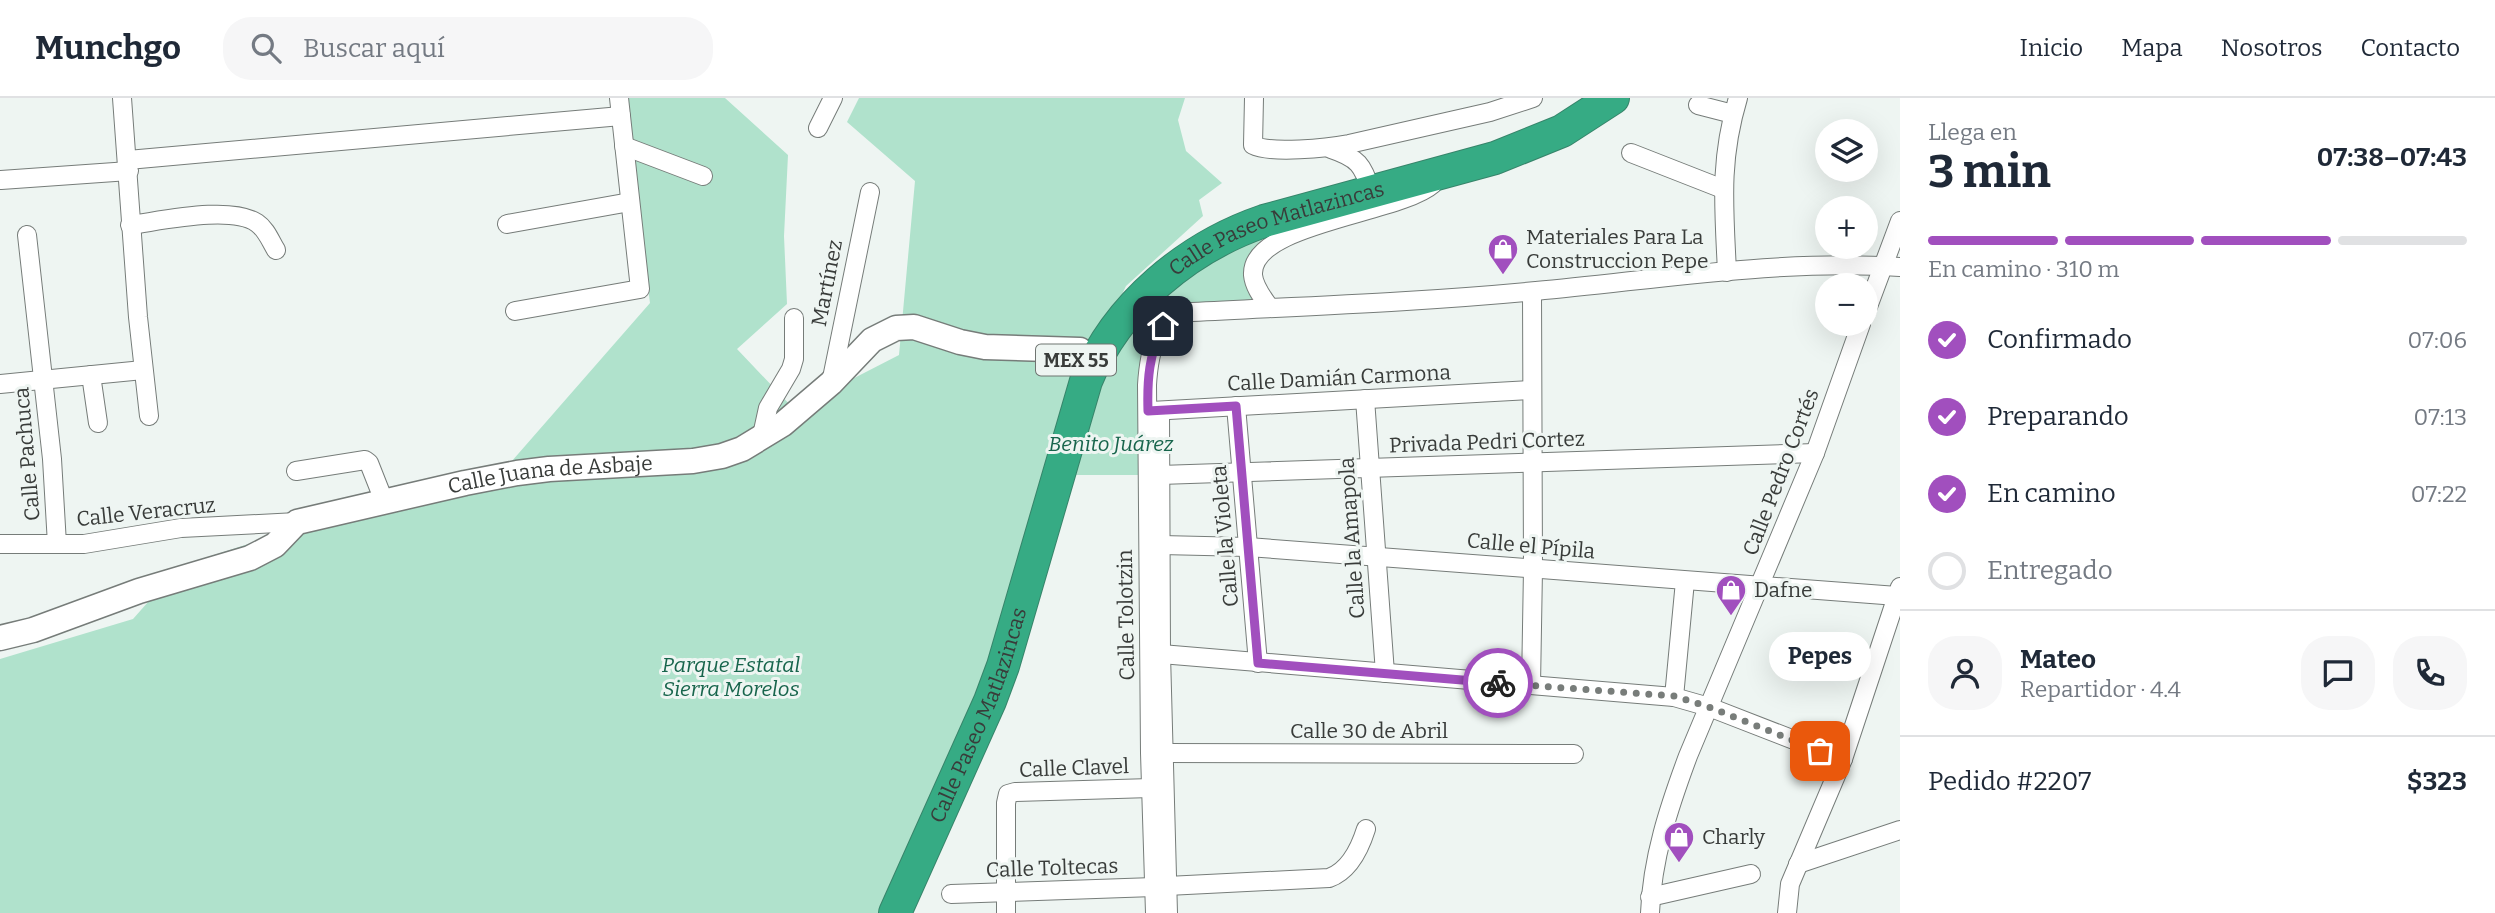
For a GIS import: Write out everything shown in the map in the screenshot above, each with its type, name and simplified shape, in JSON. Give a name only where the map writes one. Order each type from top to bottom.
[{"type":"highway","name":"Calle Paseo Matlazincas","points":[[876,913],[910,857],[990,701],[1003,666],[1083,390],[1101,349],[1119,324],[1164,277],[1214,242],[1368,183],[1537,123],[1584,98]]},
{"type":"highway","name":"Calle Paseo Matlazincas","points":[[895,913],[910,857],[991,653],[1067,384],[1080,350],[1101,319],[1136,278],[1169,250],[1200,229],[1254,205],[1368,183],[1444,172],[1496,158],[1539,142],[1583,119],[1613,98]]},
{"type":"street","points":[[122,98],[130,225],[149,416]]},
{"type":"street","points":[[818,128],[833,98]]},
{"type":"street","points":[[1254,98],[1252,143],[1257,147],[1328,148],[1467,117],[1533,98]]},
{"type":"street","points":[[1698,105],[1736,106],[1725,154],[1723,189],[1727,272]]},
{"type":"street","points":[[1,180],[620,107],[641,287],[637,291],[515,311]]},
{"type":"street","points":[[624,146],[703,176]]},
{"type":"street","points":[[1328,148],[1355,159],[1368,183]]},
{"type":"street","points":[[1631,153],[1723,189]]},
{"type":"street","points":[[1444,172],[1431,186],[1413,197],[1300,231],[1265,249],[1256,261],[1253,276],[1270,308],[1532,292],[1815,265],[1891,266]]},
{"type":"street","name":"Martínez","points":[[831,383],[870,192]]},
{"type":"street","points":[[507,223],[630,202]]},
{"type":"street","points":[[130,225],[212,216],[240,216],[260,225],[276,250]]},
{"type":"street","points":[[1878,290],[1891,266],[1900,221]]},
{"type":"street","name":"Calle Pachuca","points":[[27,235],[52,459],[57,544]]},
{"type":"street","points":[[1531,685],[1532,292]]},
{"type":"street","name":"Calle Tolotzin","points":[[1155,913],[1161,886],[1163,753],[1160,475],[1148,373],[1151,356],[1156,340],[1168,321],[1181,314],[1270,308]]},
{"type":"street","points":[[761,440],[768,408],[794,359],[794,318]]},
{"type":"street","name":"Calle Juana de Asbaje","points":[[297,522],[517,473],[693,461],[722,456],[761,440],[831,383],[872,340],[888,330],[903,326],[985,347],[1080,350]]},
{"type":"street","name":"Calle Pedro Cortés","points":[[1650,905],[1657,852],[1672,798],[1815,453],[1857,336]]},
{"type":"street","points":[[0,384],[144,370]]},
{"type":"street","points":[[90,375],[98,423]]},
{"type":"street","name":"Calle Damián Carmona","points":[[1154,411],[1532,390]]},
{"type":"street","name":"Calle la Amapola","points":[[1365,399],[1385,673]]},
{"type":"street","name":"Calle la Violeta","points":[[1236,406],[1258,663]]},
{"type":"street","name":"Calle Tolotzin","points":[[1154,411],[1151,788],[1161,886],[1168,913]]},
{"type":"street","name":"Privada Pedri Cortez","points":[[1160,475],[1815,453]]},
{"type":"street","points":[[296,471],[365,460],[369,463],[384,501]]},
{"type":"street","points":[[0,638],[33,630],[139,591],[250,558],[275,545],[297,522]]},
{"type":"street","name":"Calle Veracruz","points":[[0,544],[104,541],[181,528],[297,522]]},
{"type":"street","name":"Calle el Pípila","points":[[1161,545],[1248,547],[1760,587],[1898,592]]},
{"type":"street","points":[[1674,696],[1685,581]]},
{"type":"street","points":[[1787,913],[1790,884],[1843,759],[1898,592]]},
{"type":"street","points":[[1161,654],[1674,696],[1843,759]]},
{"type":"street","name":"Calle 30 de Abril","points":[[1163,753],[1574,754]]},
{"type":"street","name":"Calle Clavel","points":[[1006,893],[1008,794],[1151,788]]},
{"type":"street","name":"Calle Toltecas","points":[[951,894],[1329,878],[1347,865],[1360,847],[1366,829]]},
{"type":"street","points":[[1798,864],[1900,830]]},
{"type":"street","points":[[1650,905],[1751,874]]},
{"type":"street","points":[[1006,893],[1006,913]]},
{"type":"green space","name":"Parque Estatal Sierra Morelos","points":[[623,98],[725,98],[788,155],[784,236],[787,304],[737,349],[794,409],[899,355],[915,181],[847,122],[859,98],[1185,98],[1178,120],[1186,151],[1222,183],[1199,200],[1203,216],[1126,286],[1087,366],[1005,643],[888,913],[0,913],[0,659],[133,619],[180,566],[382,501],[505,469],[650,303]]},
{"type":"green space","name":"Benito Juárez","points":[[1267,231],[1252,255],[1257,299],[1177,307],[1164,316],[1141,475],[1072,475],[1090,406],[1130,327],[1193,265]]},
{"type":"way so far","points":[[1498,683],[1674,696],[1820,751]]},
{"type":"place","name":"Materiales Para La Construccion Pepe","points":[[1503,276]]},
{"type":"place","name":"Dafne","points":[[1731,617]]},
{"type":"place","name":"Pepes","points":[[1820,751]]},
{"type":"place","name":"Charly","points":[[1679,864]]},
{"type":"route","points":[[1163,326],[1156,340],[1148,373],[1148,411],[1236,406],[1258,663],[1498,683]]}]
